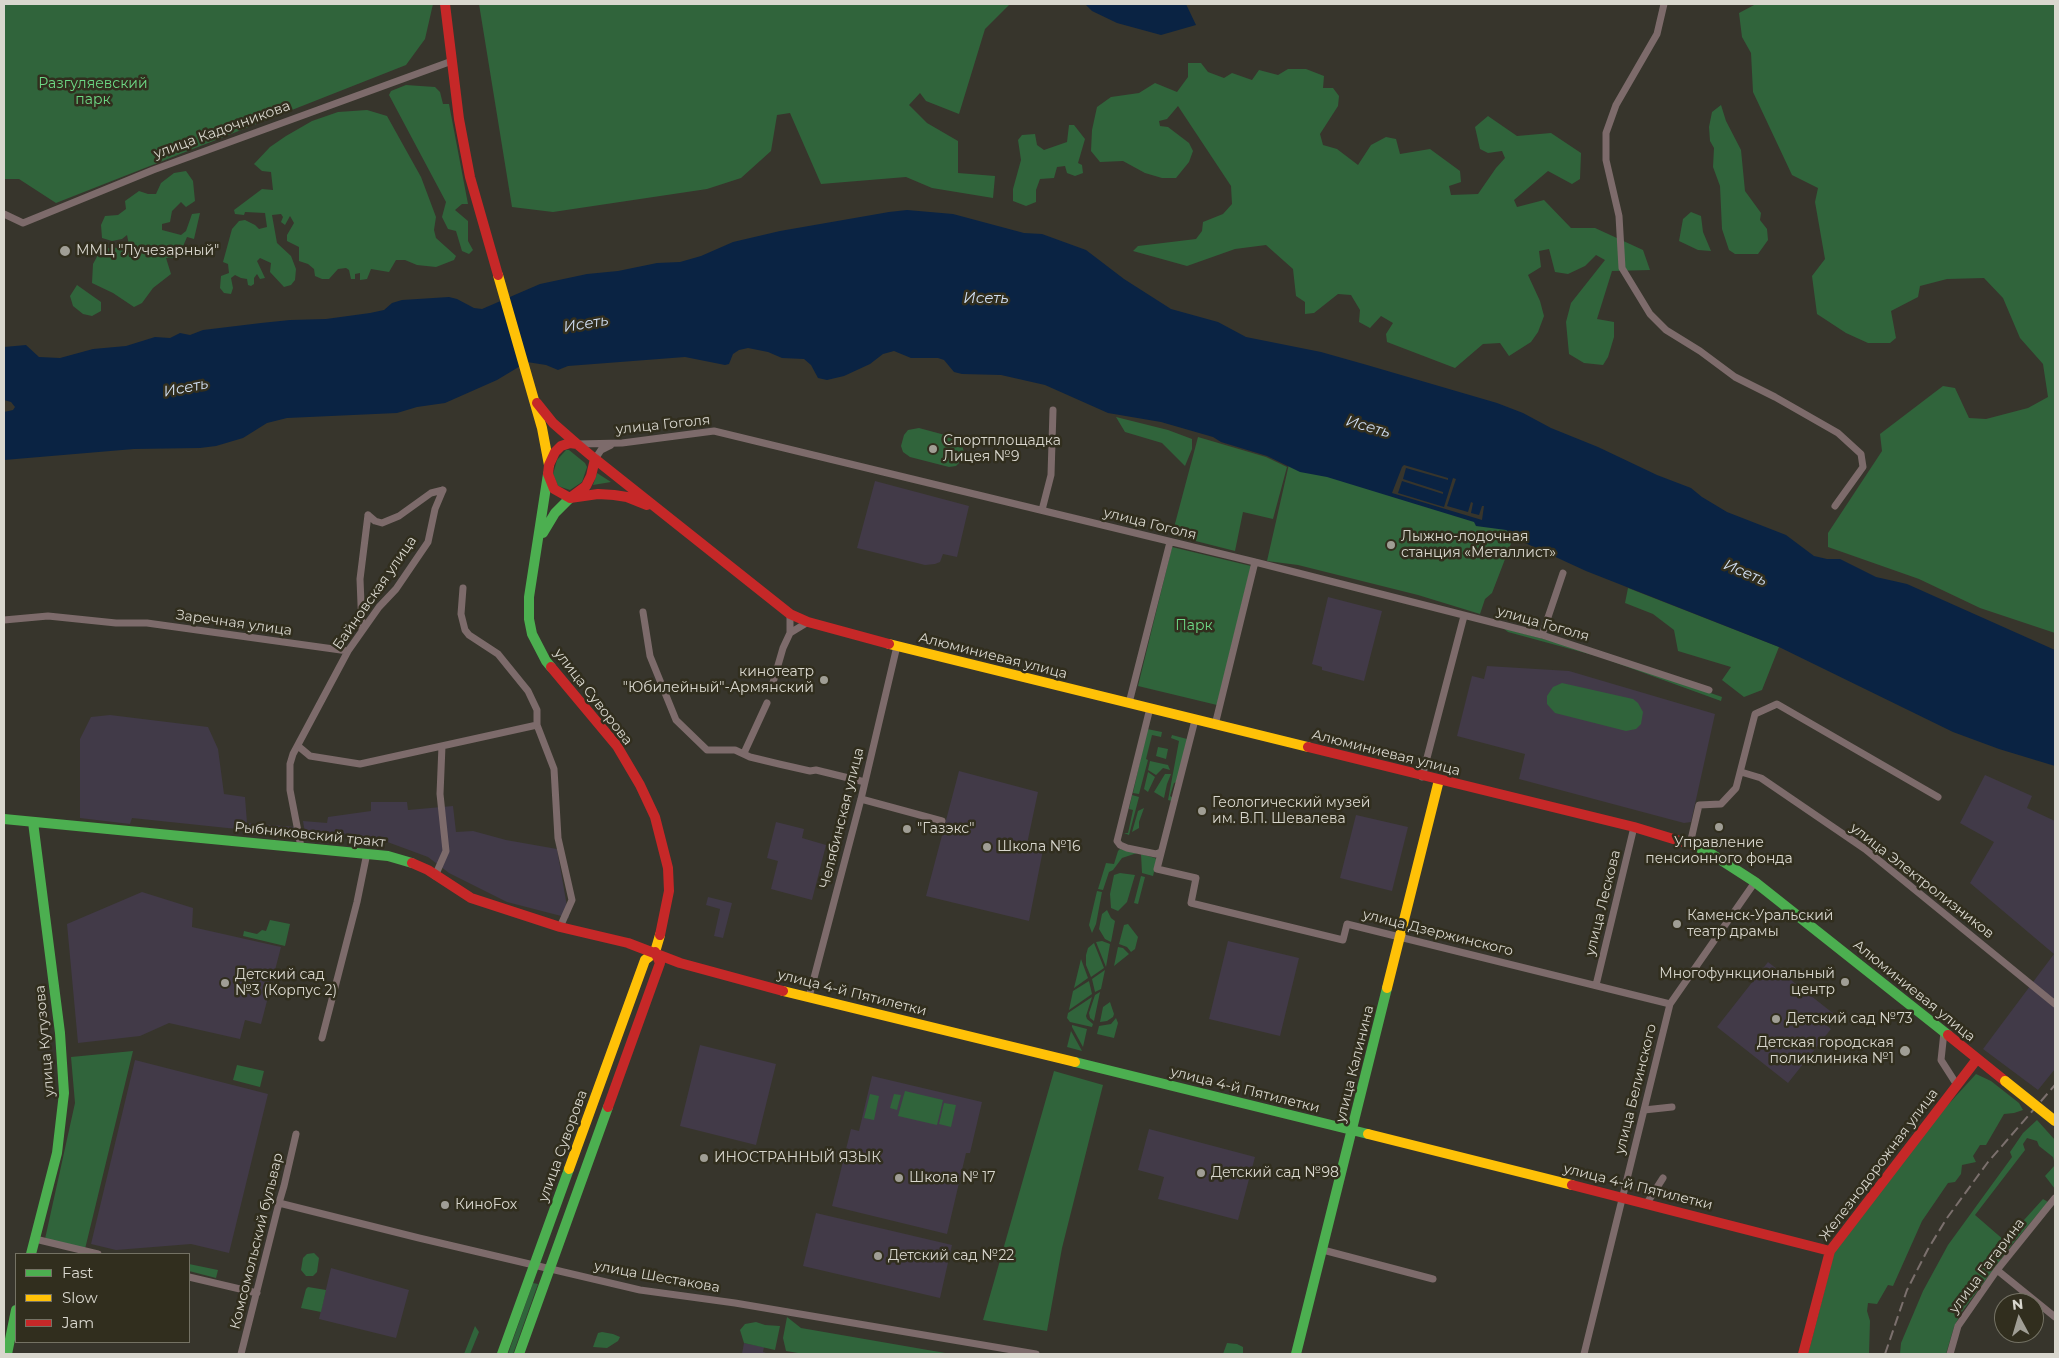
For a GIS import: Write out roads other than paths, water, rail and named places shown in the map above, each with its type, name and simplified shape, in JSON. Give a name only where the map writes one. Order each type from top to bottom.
[{"type":"main road","points":[[445,4],[467,161],[497,275],[545,442],[551,484],[557,492],[570,498],[598,494],[627,497],[660,512]]},
{"type":"main road","points":[[528,383],[536,401],[547,417],[660,512]]},
{"type":"main road","points":[[549,470],[552,456],[558,448],[565,444],[577,444]]},
{"type":"main road","points":[[539,541],[555,513],[586,486],[591,476],[595,459]]},
{"type":"main road","name":"улица Суворова","points":[[502,1354],[645,960],[655,952],[664,924],[669,891],[668,868],[661,835],[640,785],[617,746],[586,706],[546,661],[535,642],[530,626],[528,608],[549,470]]},
{"type":"main road","name":"Алюминиевая улица","points":[[660,512],[790,614],[808,622],[1422,777],[1634,827],[1690,844],[1710,853],[1756,882],[2055,1121]]},
{"type":"main road","name":"улица Калинина","points":[[1296,1354],[1439,780]]},
{"type":"main road","name":"Рыбниковский тракт","points":[[4,819],[367,852],[406,860],[428,870],[471,898],[560,927],[628,943],[655,952]]},
{"type":"main road","name":"улица Кутузова","points":[[31,1253],[57,1153],[64,1093],[60,1034],[33,822]]},
{"type":"main road","name":"улица Суворова","points":[[519,1354],[660,963],[655,952]]},
{"type":"main road","name":"улица 4-й Пятилетки","points":[[655,952],[680,963],[795,994],[1623,1197],[1830,1252]]},
{"type":"main road","name":"Железнодорожная улица","points":[[1803,1354],[1830,1252],[1977,1059]]},
{"type":"main road","points":[[7,1354],[15,1315]]},
{"type":"street","points":[[1664,4],[1657,34],[1616,106],[1606,133],[1606,160],[1619,216],[1622,268],[1650,314],[1666,330],[1700,351],[1735,378],[1775,396],[1831,428],[1861,454],[1863,467],[1835,506]]},
{"type":"street","name":"улица Кадочникова","points":[[4,214],[23,223],[153,170],[452,61]]},
{"type":"street","points":[[1042,510],[1051,475],[1053,410]]},
{"type":"street","name":"улица Гоголя","points":[[577,444],[622,443],[714,431],[1255,562],[1542,635],[1709,690]]},
{"type":"street","points":[[595,459],[601,450],[622,443]]},
{"type":"street","name":"Байновская улица","points":[[300,846],[289,777],[290,764],[348,651],[379,606],[396,589],[428,542],[443,490],[431,493],[399,516],[382,523],[375,521],[368,515],[360,579],[362,630]]},
{"type":"street","points":[[1129,703],[1170,542]]},
{"type":"street","points":[[1215,725],[1255,562]]},
{"type":"street","points":[[1542,635],[1563,573]]},
{"type":"street","points":[[463,588],[461,614],[465,630],[498,654],[528,691],[537,710],[537,725],[554,769],[558,838],[572,900],[560,927]]},
{"type":"street","points":[[643,612],[650,656],[676,720],[708,750],[735,750],[750,757],[864,782]]},
{"type":"street","points":[[772,686],[783,648],[790,634],[790,614]]},
{"type":"street","name":"Заречная улица","points":[[4,620],[48,616],[116,623],[147,623],[348,651]]},
{"type":"street","points":[[1422,777],[1464,616]]},
{"type":"street","points":[[790,634],[808,622]]},
{"type":"street","name":"Челябинская улица","points":[[809,996],[861,799],[897,646]]},
{"type":"street","points":[[744,753],[767,703]]},
{"type":"street","points":[[1690,844],[1699,805],[1721,804],[1736,788],[1755,714],[1777,704],[1938,797]]},
{"type":"street","points":[[1150,708],[1117,840],[1120,845],[1127,848],[1156,854],[1160,852],[1164,844],[1195,720]]},
{"type":"street","points":[[298,746],[310,756],[360,764],[537,725]]},
{"type":"street","points":[[436,876],[446,851],[440,794],[442,746]]},
{"type":"street","name":"улица Электролизников","points":[[1741,772],[1761,778],[1865,848],[2055,1004]]},
{"type":"street","points":[[861,799],[942,821]]},
{"type":"street","name":"улица Лескова","points":[[1596,985],[1634,827]]},
{"type":"street","points":[[322,1038],[357,902],[367,852]]},
{"type":"street","name":"улица Дзержинского","points":[[1160,852],[1157,869],[1196,878],[1191,903],[1343,940],[1347,924],[1670,1004]]},
{"type":"street","name":"улица Белинского","points":[[1584,1354],[1670,1004],[1756,882]]},
{"type":"street","points":[[1944,1032],[1942,1060],[1957,1085]]},
{"type":"street","points":[[1644,1110],[1672,1107]]},
{"type":"street","name":"Комсомольский бульвар","points":[[241,1354],[296,1134]]},
{"type":"street","points":[[1647,1203],[1663,1178]]},
{"type":"street","name":"улица Гагарина","points":[[1950,1354],[1958,1326],[1997,1270],[2055,1198]]},
{"type":"street","name":"улица Шестакова","points":[[278,1203],[640,1290],[698,1297],[1036,1354]]},
{"type":"street","points":[[34,1239],[94,1253]]},
{"type":"street","points":[[1323,1250],[1433,1279]]},
{"type":"street","points":[[1997,1270],[2055,1317]]},
{"type":"street","points":[[190,1277],[257,1293]]},
{"type":"water","points":[[1085,4],[1186,4],[1196,25],[1161,35],[1117,23],[1092,11]]},
{"type":"water","name":"Исеть","points":[[907,210],[953,214],[1024,233],[1042,234],[1086,250],[1124,279],[1171,309],[1218,322],[1246,337],[1321,352],[1497,403],[1523,413],[1551,428],[1598,447],[1657,475],[1691,488],[1727,512],[1786,535],[1814,556],[1840,559],[1876,577],[1907,584],[2055,650],[2055,766],[1999,749],[1953,732],[1779,647],[1586,571],[1523,542],[1506,530],[1476,526],[1474,522],[1327,477],[1300,472],[1267,456],[1221,442],[1213,437],[1161,422],[1108,413],[1045,385],[1001,375],[962,374],[954,372],[944,360],[938,358],[911,358],[894,351],[883,354],[870,364],[844,376],[827,380],[818,378],[811,365],[804,359],[782,358],[768,352],[748,348],[733,354],[729,364],[725,365],[685,357],[568,366],[558,370],[546,365],[527,362],[497,380],[445,403],[417,407],[397,413],[287,418],[267,423],[243,438],[216,446],[200,448],[134,449],[4,460],[4,412],[13,410],[15,407],[11,402],[4,400],[4,347],[26,345],[39,357],[60,358],[93,349],[126,346],[155,337],[170,338],[180,333],[190,335],[203,330],[290,320],[326,319],[370,313],[384,310],[392,303],[402,300],[449,297],[474,308],[482,309],[540,284],[587,274],[618,271],[657,263],[680,262],[701,256],[733,242],[780,231]]},
{"type":"railway","points":[[1885,1354],[1907,1290],[1928,1249],[1947,1218],[1988,1162],[2055,1085]]},
{"type":"place","name":"ММЦ \"Лучезарный\"","points":[[65,251]]},
{"type":"place","name":"Спортплощадка Лицея №9","points":[[933,449]]},
{"type":"place","name":"Лыжно-лодочная станция «Металлист»","points":[[1391,545]]},
{"type":"place","name":"кинотеатр \"Юбилейный\"-Армянский","points":[[824,680]]},
{"type":"place","name":"Геологический музей им. В.П. Шевалева","points":[[1202,811]]},
{"type":"place","name":"Управление пенсионного фонда","points":[[1719,827]]},
{"type":"place","name":"\"Газэкс\"","points":[[907,829]]},
{"type":"place","name":"Школа №16","points":[[987,847]]},
{"type":"place","name":"Каменск-Уральский театр драмы","points":[[1677,924]]},
{"type":"place","name":"Многофункциональный центр","points":[[1845,982]]},
{"type":"place","name":"Детский сад №3 (Корпус 2)","points":[[225,983]]},
{"type":"place","name":"Детский сад №73","points":[[1776,1019]]},
{"type":"place","name":"Детская городская поликлиника №1","points":[[1905,1051]]},
{"type":"place","name":"ИНОСТРАННЫЙ ЯЗЫК","points":[[704,1158]]},
{"type":"place","name":"Детский сад №98","points":[[1201,1173]]},
{"type":"place","name":"Школа № 17","points":[[899,1178]]},
{"type":"place","name":"КиноFox","points":[[445,1205]]},
{"type":"place","name":"Детский сад №22","points":[[878,1256]]},
{"type":"park label","name":"Разгуляевский парк","points":[[93,92]]},
{"type":"park label","name":"Парк","points":[[1194,626]]}]
